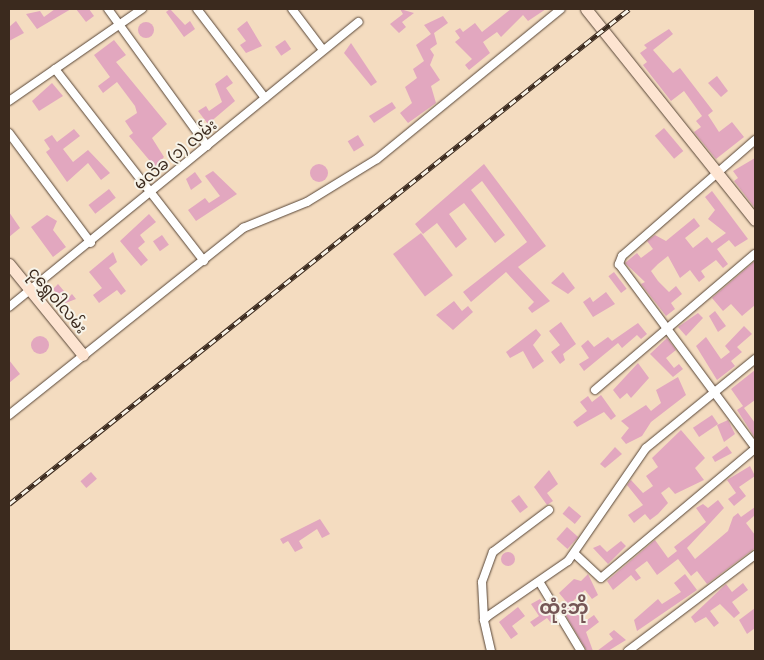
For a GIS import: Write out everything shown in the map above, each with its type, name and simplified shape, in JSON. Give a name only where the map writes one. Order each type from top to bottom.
[{"type":"street","points":[[108,9],[207,146]]},
{"type":"street","points":[[9,101],[142,9]]},
{"type":"street","points":[[197,9],[264,98]]},
{"type":"street","points":[[292,9],[323,50]]},
{"type":"street","points":[[9,415],[243,228],[300,205],[377,159],[561,9]]},
{"type":"street","points":[[586,9],[755,220]]},
{"type":"street","name":"မလိခ (၁) လမ်း","points":[[9,307],[91,243],[358,22]]},
{"type":"street","points":[[55,69],[148,194],[204,261]]},
{"type":"street","points":[[9,133],[91,243]]},
{"type":"street","points":[[575,554],[600,578],[755,448],[716,391],[667,328],[619,260],[755,140]]},
{"type":"street","points":[[595,390],[755,254]]},
{"type":"street","name":"ငုရွှေဝါလမ်း","points":[[9,264],[28,291],[83,355]]},
{"type":"street","points":[[484,620],[540,583],[575,554],[613,490],[646,448],[755,359]]},
{"type":"street","points":[[491,651],[484,620],[482,582],[493,552],[548,510]]},
{"type":"street","points":[[628,651],[755,555]]},
{"type":"street","points":[[540,583],[581,651]]},
{"type":"building","points":[[55,9],[71,9],[37,29],[26,14],[40,11],[44,17]]},
{"type":"building","points":[[76,9],[89,9],[94,16],[86,22]]},
{"type":"building","points":[[170,9],[185,25],[190,21],[195,29],[184,37],[166,12]]},
{"type":"building","points":[[400,9],[414,13],[402,22],[406,27],[399,33],[390,24],[403,14]]},
{"type":"building","points":[[511,9],[546,9],[528,21],[523,15],[501,37],[497,32],[483,42],[490,53],[469,70],[465,65],[472,59],[455,42],[460,38],[455,31],[460,28],[463,32],[475,23],[482,32]]},
{"type":"building","points":[[443,16],[448,23],[434,33],[437,44],[430,49],[434,55],[430,65],[440,80],[431,86],[436,103],[408,123],[400,113],[412,103],[405,87],[417,78],[413,69],[424,61],[416,45],[431,34],[424,25]]},
{"type":"building","points":[[16,21],[24,33],[9,41],[9,27]]},
{"type":"building","points":[[247,21],[262,46],[246,53],[240,45],[246,41],[237,29]]},
{"type":"building","points":[[146,22],[154,30],[146,38],[138,30]]},
{"type":"building","points":[[669,29],[673,34],[653,50],[673,73],[680,68],[713,111],[708,115],[719,132],[732,122],[744,137],[716,159],[694,132],[701,127],[696,121],[702,116],[684,91],[671,101],[643,65],[647,62],[640,53],[647,48],[644,45]]},
{"type":"building","points":[[114,40],[126,55],[116,62],[167,124],[152,138],[164,157],[155,167],[129,136],[133,133],[125,121],[137,113],[135,106],[117,82],[103,93],[98,86],[110,77],[94,55]]},
{"type":"building","points":[[285,40],[291,49],[281,56],[275,47]]},
{"type":"building","points":[[351,43],[377,82],[371,86],[344,53]]},
{"type":"building","points":[[227,75],[233,83],[226,88],[235,101],[208,124],[198,111],[206,106],[209,111],[222,102],[215,84]]},
{"type":"building","points":[[717,76],[728,91],[721,97],[708,83]]},
{"type":"building","points":[[52,83],[63,96],[39,111],[32,101]]},
{"type":"building","points":[[392,102],[396,108],[374,123],[369,116]]},
{"type":"building","points":[[664,128],[683,151],[674,159],[655,136]]},
{"type":"building","points":[[74,129],[80,136],[63,149],[73,162],[88,150],[110,173],[101,180],[88,163],[67,182],[46,152],[50,149],[44,140],[52,135],[57,142]]},
{"type":"building","points":[[358,135],[364,145],[354,151],[348,141]]},
{"type":"building","points":[[755,158],[755,208],[734,181],[738,178],[733,171]]},
{"type":"building","points":[[319,164],[325,167],[328,173],[325,179],[319,182],[313,179],[310,173],[313,167]]},
{"type":"building","points":[[484,164],[546,246],[518,267],[550,301],[532,313],[528,308],[534,302],[506,272],[471,302],[463,292],[527,242],[482,181],[471,190],[505,235],[495,243],[464,203],[449,214],[467,239],[456,248],[437,223],[423,234],[415,224]]},
{"type":"building","points":[[213,171],[237,194],[196,221],[188,210],[205,198],[209,203],[220,196],[205,176]]},
{"type":"building","points":[[195,172],[202,182],[191,190],[186,179]]},
{"type":"building","points":[[109,189],[116,198],[95,214],[89,205]]},
{"type":"building","points":[[712,191],[748,239],[735,247],[729,240],[717,249],[728,264],[723,268],[716,260],[701,271],[705,277],[699,282],[690,270],[680,278],[668,256],[658,264],[651,271],[658,281],[669,292],[676,286],[682,294],[671,303],[675,309],[666,316],[641,284],[645,282],[625,263],[637,253],[641,258],[653,249],[647,241],[655,235],[666,241],[694,218],[700,226],[685,238],[693,248],[707,237],[712,243],[726,233],[708,219],[715,210],[705,197]]},
{"type":"building","points":[[9,212],[20,228],[9,237]]},
{"type":"building","points":[[149,214],[156,222],[140,235],[145,242],[138,248],[148,260],[141,266],[120,241]]},
{"type":"building","points":[[47,215],[57,221],[53,230],[66,247],[53,257],[31,227]]},
{"type":"building","points":[[421,233],[453,275],[425,296],[393,254]]},
{"type":"building","points":[[162,235],[169,245],[160,251],[153,241]]},
{"type":"building","points":[[113,252],[117,262],[109,268],[126,291],[121,295],[117,290],[99,303],[93,295],[102,288],[89,272]]},
{"type":"building","points":[[755,261],[755,305],[742,316],[731,304],[723,311],[712,298]]},
{"type":"building","points":[[563,272],[575,288],[568,294],[551,283]]},
{"type":"building","points":[[614,272],[627,289],[621,293],[608,276]]},
{"type":"building","points":[[58,284],[69,297],[72,294],[76,299],[63,304],[53,289]]},
{"type":"building","points":[[606,292],[615,304],[593,317],[583,302],[590,297],[593,302]]},
{"type":"building","points":[[454,301],[462,311],[468,306],[473,312],[453,330],[436,315]]},
{"type":"building","points":[[715,311],[726,326],[718,332],[709,316]]},
{"type":"building","points":[[698,313],[703,318],[686,336],[678,327]]},
{"type":"building","points":[[561,322],[576,344],[563,354],[565,360],[560,364],[551,352],[560,345],[549,331]]},
{"type":"building","points":[[638,323],[647,334],[641,339],[637,335],[622,348],[618,343],[584,371],[579,364],[589,358],[581,346],[588,340],[594,347],[608,337],[612,341]]},
{"type":"building","points":[[744,326],[752,334],[737,347],[742,352],[731,361],[735,366],[717,380],[696,346],[706,337],[721,359],[730,352],[725,346]]},
{"type":"building","points":[[536,329],[541,335],[533,345],[544,361],[533,369],[523,351],[510,358],[506,352]]},
{"type":"building","points":[[40,336],[46,339],[49,345],[46,351],[40,354],[34,351],[31,345],[34,339]]},
{"type":"building","points":[[667,338],[676,350],[666,358],[674,368],[679,364],[683,369],[673,377],[650,354]]},
{"type":"building","points":[[9,360],[20,374],[9,383]]},
{"type":"building","points":[[638,363],[649,378],[631,398],[627,393],[620,399],[613,390]]},
{"type":"building","points":[[755,370],[755,400],[744,408],[755,423],[755,438],[737,410],[743,406],[731,389]]},
{"type":"building","points":[[678,377],[686,395],[651,422],[642,436],[626,444],[621,438],[629,428],[621,421],[646,405],[651,411],[661,403],[656,390]]},
{"type":"building","points":[[601,395],[616,416],[611,420],[604,412],[577,427],[573,422],[587,411],[580,402],[588,396],[592,402]]},
{"type":"building","points":[[712,415],[718,424],[699,437],[693,428]]},
{"type":"building","points":[[728,420],[735,434],[724,442],[717,425]]},
{"type":"building","points":[[681,430],[705,458],[695,468],[704,480],[675,494],[669,487],[661,493],[668,503],[658,514],[650,520],[645,514],[634,523],[628,515],[643,505],[627,485],[631,480],[643,493],[653,486],[646,476],[658,467],[652,458]]},
{"type":"building","points":[[727,446],[732,453],[715,462],[712,457]]},
{"type":"building","points":[[615,447],[622,454],[605,468],[600,464]]},
{"type":"building","points":[[750,466],[755,476],[739,487],[746,496],[734,506],[728,499],[736,493],[727,480]]},
{"type":"building","points":[[549,470],[558,484],[547,493],[553,501],[547,505],[534,487]]},
{"type":"building","points":[[91,472],[97,479],[86,488],[80,481]]},
{"type":"building","points":[[519,495],[528,507],[520,513],[511,501]]},
{"type":"building","points":[[718,500],[724,508],[687,548],[695,559],[728,531],[733,517],[738,513],[741,517],[755,507],[755,515],[746,523],[755,535],[755,548],[707,584],[697,571],[691,576],[678,559],[657,575],[647,561],[635,570],[641,578],[636,581],[631,575],[613,590],[607,581],[655,540],[668,558],[677,551],[674,547],[706,522],[696,508],[703,504],[708,508]]},
{"type":"building","points":[[569,506],[581,516],[575,524],[563,514]]},
{"type":"building","points":[[320,519],[330,534],[322,538],[317,529],[299,541],[303,548],[295,552],[288,541],[283,544],[280,539]]},
{"type":"building","points":[[567,527],[578,537],[567,549],[556,539]]},
{"type":"building","points":[[621,541],[626,546],[608,564],[593,548],[600,545],[607,552]]},
{"type":"building","points":[[508,552],[513,554],[515,559],[513,564],[508,566],[503,564],[501,559],[503,554]]},
{"type":"building","points":[[588,574],[598,595],[592,599],[585,590],[573,601],[583,623],[594,615],[599,622],[586,632],[593,651],[587,651],[562,609],[569,605],[559,593],[574,579],[581,581]]},
{"type":"building","points":[[685,574],[697,590],[637,631],[634,620],[658,599],[662,604],[681,592],[674,583]]},
{"type":"building","points":[[743,583],[748,590],[732,602],[740,613],[734,618],[720,604],[710,611],[719,623],[714,627],[706,617],[695,623],[691,617],[726,584],[732,592]]},
{"type":"building","points":[[540,599],[555,620],[551,623],[547,618],[534,627],[530,622],[539,616],[531,604]]},
{"type":"building","points":[[518,607],[525,616],[512,626],[518,634],[511,639],[499,622]]},
{"type":"building","points":[[755,608],[755,628],[747,634],[739,620]]},
{"type":"building","points":[[614,630],[626,640],[608,651],[597,651],[613,639],[609,634]]},
{"type":"railway","points":[[9,504],[629,9]]},
{"type":"district","name":"ထုံးဘို","points":[[564,608]]}]
